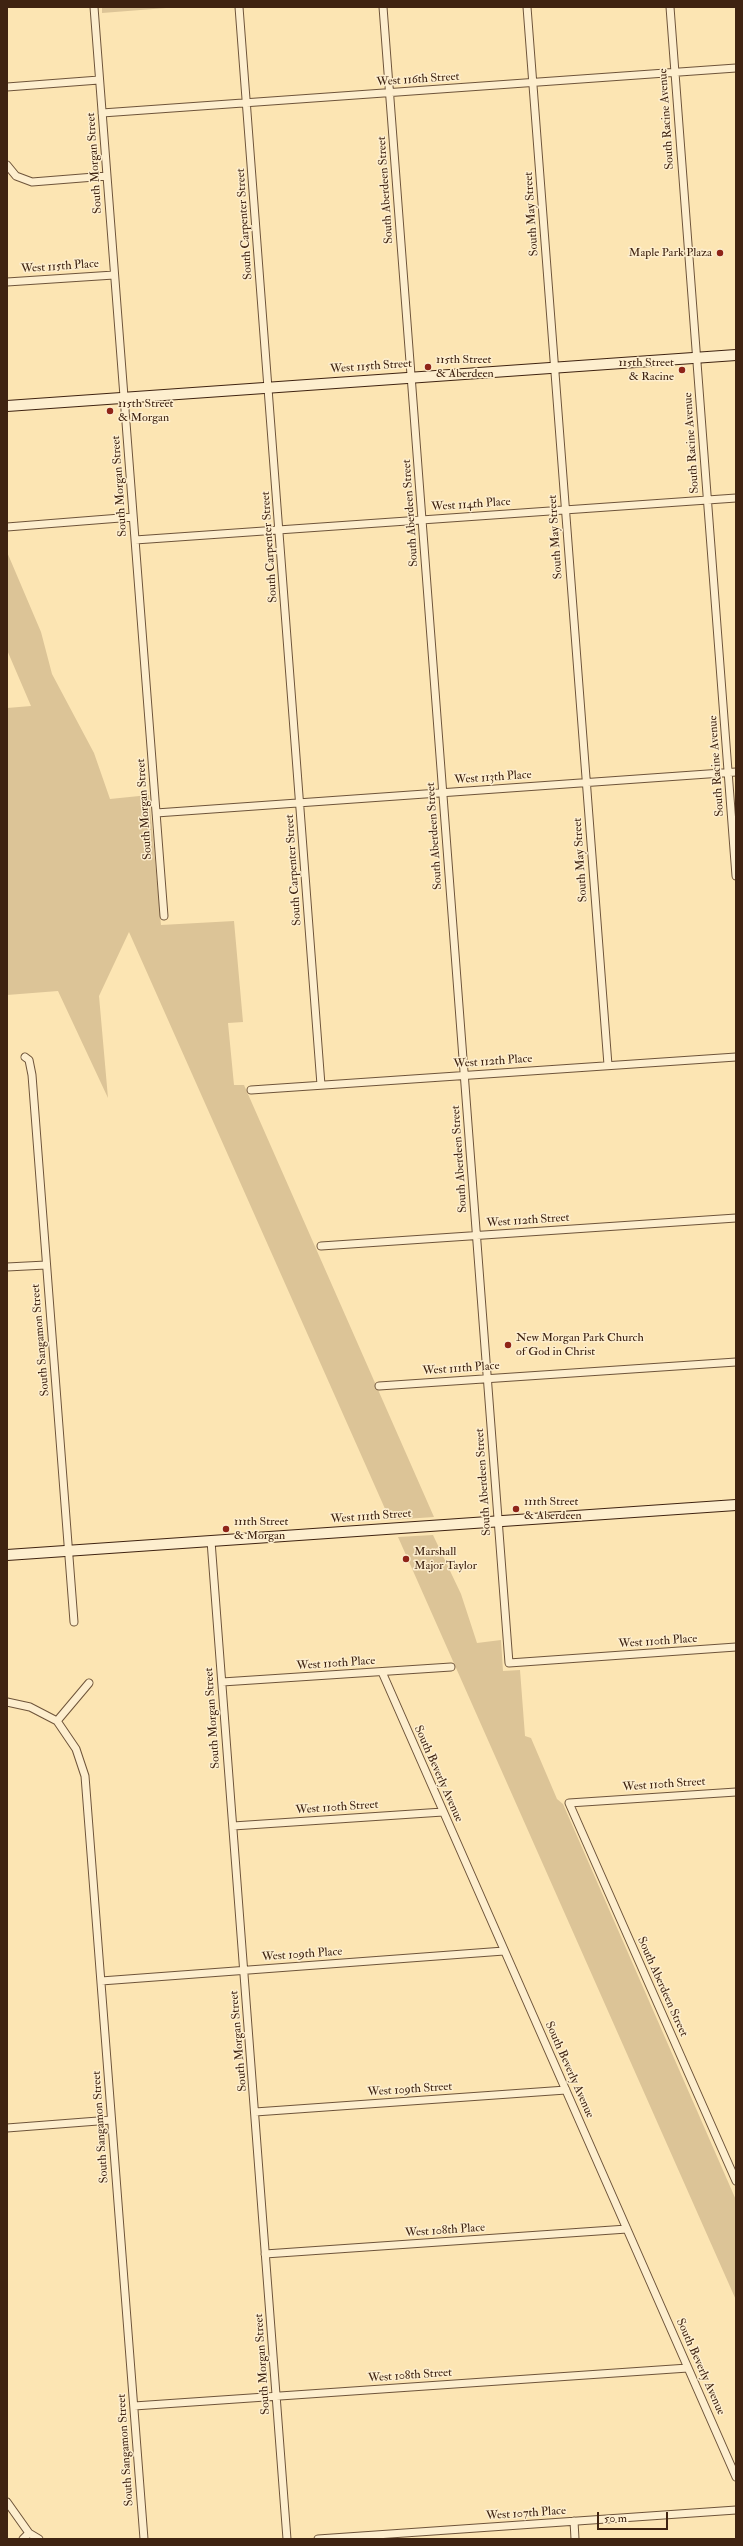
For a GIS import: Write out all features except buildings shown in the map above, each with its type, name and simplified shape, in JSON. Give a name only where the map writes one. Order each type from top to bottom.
[{"type":"street","name":"South Morgan Street","points":[[94,7],[164,916]]},
{"type":"street","name":"South Carpenter Street","points":[[240,7],[322,1085]]},
{"type":"street","name":"South Aberdeen Street","points":[[383,7],[510,1663]]},
{"type":"street","name":"South May Street","points":[[527,7],[608,1066]]},
{"type":"street","name":"South Racine Avenue","points":[[670,7],[736,876]]},
{"type":"street","name":"West 116th Street","points":[[102,113],[736,68]]},
{"type":"street","points":[[7,87],[99,80]]},
{"type":"street","points":[[7,165],[16,176],[32,182],[107,176]]},
{"type":"street","name":"West 115th Place","points":[[7,282],[114,275]]},
{"type":"street","name":"West 115th Street","points":[[7,406],[736,355]]},
{"type":"street","name":"West 114th Place","points":[[135,540],[736,498]]},
{"type":"street","points":[[7,527],[133,517]]},
{"type":"street","name":"West 113th Place","points":[[156,813],[736,772]]},
{"type":"street","name":"South Sangamon Street","points":[[25,1057],[29,1060],[32,1075],[74,1622]]},
{"type":"street","name":"West 112th Place","points":[[251,1090],[736,1057]]},
{"type":"street","name":"West 112th Street","points":[[321,1246],[736,1218]]},
{"type":"street","points":[[7,1267],[46,1265]]},
{"type":"street","name":"West 111th Place","points":[[379,1386],[736,1362]]},
{"type":"street","name":"West 111th Street","points":[[7,1555],[736,1505]]},
{"type":"street","name":"South Morgan Street","points":[[211,1541],[256,2112],[265,2254],[287,2539]]},
{"type":"street","name":"West 110th Place","points":[[510,1663],[736,1647]]},
{"type":"street","name":"West 110th Place","points":[[222,1682],[451,1667]]},
{"type":"street","name":"South Beverly Avenue","points":[[382,1672],[736,2477]]},
{"type":"street","points":[[57,1721],[89,1683]]},
{"type":"street","name":"South Sangamon Street","points":[[7,1702],[30,1707],[57,1721],[76,1750],[85,1776],[144,2539]]},
{"type":"street","name":"West 110th Street","points":[[569,1803],[736,1792]]},
{"type":"street","name":"South Aberdeen Street","points":[[569,1803],[736,2180]]},
{"type":"street","name":"West 110th Street","points":[[233,1826],[443,1812]]},
{"type":"street","name":"West 109th Place","points":[[101,1981],[504,1950]]},
{"type":"street","name":"West 109th Street","points":[[256,2112],[566,2090]]},
{"type":"street","points":[[7,2128],[111,2120]]},
{"type":"street","name":"West 108th Place","points":[[265,2254],[627,2229]]},
{"type":"street","name":"West 108th Street","points":[[134,2406],[688,2368]]},
{"type":"street","points":[[7,2502],[29,2533],[40,2539]]},
{"type":"street","name":"West 107th Place","points":[[318,2539],[736,2510]]},
{"type":"street","points":[[574,2521],[575,2539]]},
{"type":"street","points":[[24,2539],[29,2533]]},
{"type":"shaded area","points":[[102,7],[179,7],[102,13]]},
{"type":"shaded area","points":[[7,552],[41,632],[52,674],[94,753],[110,799],[149,795],[161,925],[234,921],[243,1022],[228,1023],[234,1085],[244,1085],[434,1517],[390,1520],[129,932],[99,996],[108,1098],[58,991],[7,995],[7,708],[31,706],[7,650]]},
{"type":"shaded area","points":[[433,1535],[461,1594],[477,1643],[501,1640],[503,1671],[520,1670],[525,1736],[531,1738],[557,1799],[563,1804],[736,2200],[736,2300],[398,1537]]},
{"type":"place","name":"Maple Park Plaza","points":[[720,253]]},
{"type":"place","name":"115th Street & Aberdeen","points":[[428,367]]},
{"type":"place","name":"115th Street & Racine","points":[[682,370]]},
{"type":"place","name":"115th Street & Morgan","points":[[110,411]]},
{"type":"place","name":"New Morgan Park Church of God in Christ","points":[[508,1345]]},
{"type":"place","name":"111th Street & Aberdeen","points":[[516,1509]]},
{"type":"place","name":"111th Street & Morgan","points":[[226,1529]]},
{"type":"place","name":"Marshall Major Taylor","points":[[406,1559]]}]
